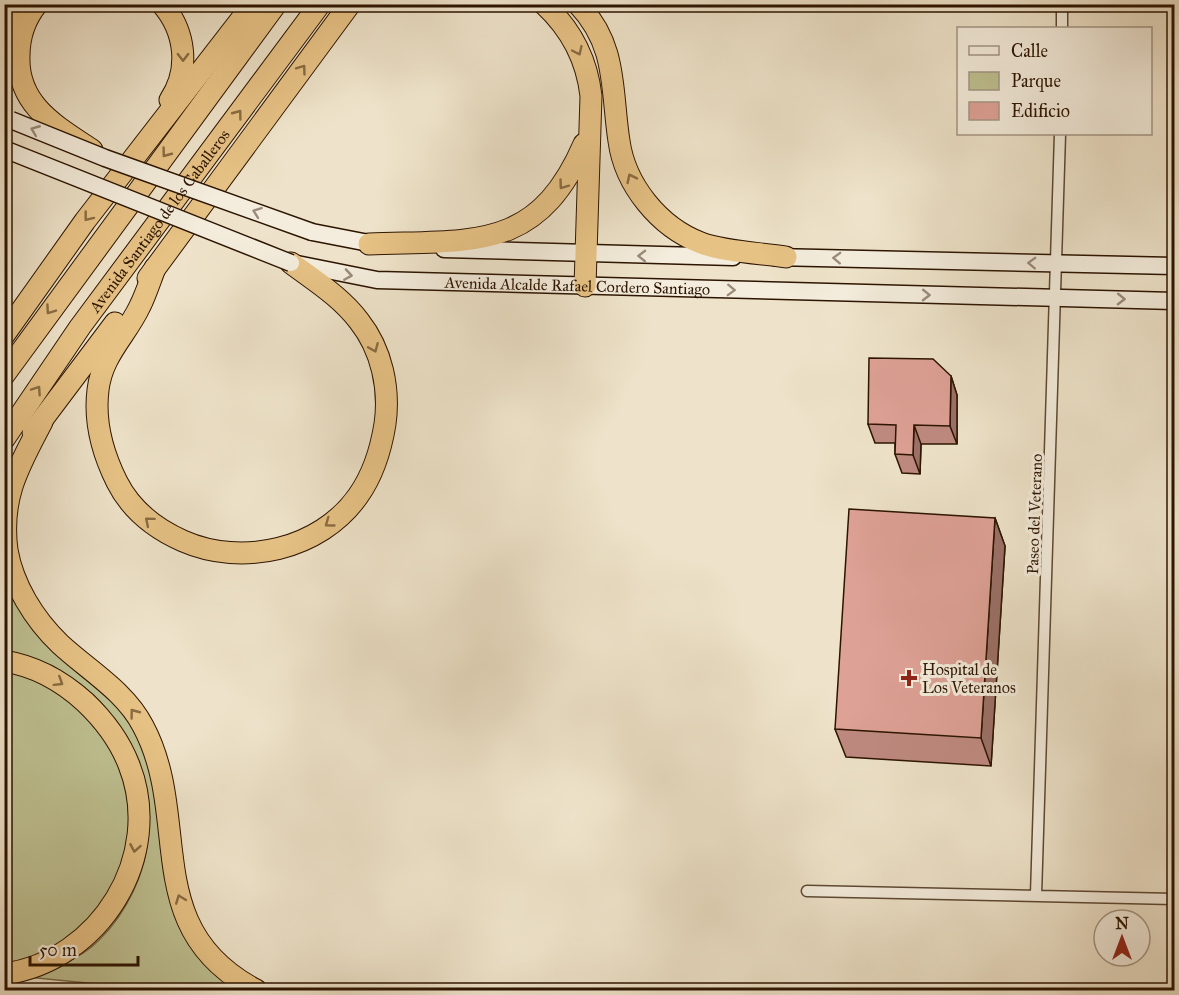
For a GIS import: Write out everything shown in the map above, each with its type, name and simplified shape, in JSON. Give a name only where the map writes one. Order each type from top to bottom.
[{"type":"highway","points":[[4,30],[18,4]]},
{"type":"highway","points":[[38,4],[24,26],[19,49],[19,72],[28,98],[48,121],[105,158]]},
{"type":"highway","points":[[150,140],[165,107],[177,88],[183,69],[178,30],[162,4]]},
{"type":"highway","points":[[4,335],[85,221],[150,140],[253,4]]},
{"type":"highway","name":"Avenida Santiago de los Caballeros","points":[[4,375],[276,4]]},
{"type":"highway","name":"Avenida Santiago de los Caballeros","points":[[4,439],[80,327],[320,4]]},
{"type":"highway","points":[[4,472],[344,12],[361,4]]},
{"type":"highway","points":[[544,4],[570,34],[582,58],[591,96],[585,286]]},
{"type":"highway","points":[[578,4],[594,26],[611,66],[619,142],[630,177],[641,197],[669,225],[702,243],[786,257]]},
{"type":"highway","points":[[369,244],[478,238],[498,234],[523,223],[549,203],[562,187],[572,173],[589,133]]},
{"type":"highway","points":[[155,268],[140,308],[122,332],[100,378],[97,416],[106,456],[127,498],[161,531],[197,547],[236,554],[259,553],[296,544],[330,523],[359,495],[378,458],[383,436],[386,407],[384,376],[371,341],[360,322],[332,293],[291,263]]},
{"type":"highway","points":[[42,422],[14,474],[6,495],[6,548],[14,576],[43,626],[121,696],[143,726],[164,783],[172,870],[185,914],[210,954],[235,978],[256,990]]},
{"type":"highway","points":[[4,661],[38,670],[59,681],[100,717],[114,734],[130,767],[139,823],[135,852],[128,875],[103,919],[62,954],[45,963],[4,974]]},
{"type":"street","points":[[1062,4],[1062,27]]},
{"type":"street","name":"Avenida Alcalde Rafael Cordero Santiago","points":[[8,119],[105,158],[312,232],[369,244],[585,255],[1174,266]]},
{"type":"street","name":"Paseo del Veterano","points":[[1036,895],[1057,298],[1060,135]]},
{"type":"street","name":"Avenida Alcalde Rafael Cordero Santiago","points":[[4,149],[291,263],[377,280],[1174,301]]},
{"type":"street","points":[[807,891],[1174,899]]},
{"type":"green space","points":[[4,574],[132,722],[156,774],[163,866],[169,897],[183,928],[242,990],[157,990],[27,977],[56,967],[84,953],[118,918],[133,891],[144,863],[148,827],[123,737],[105,707],[84,687],[66,675],[46,666],[5,654]]},
{"type":"green space","points":[[4,668],[35,675],[91,714],[123,766],[132,831],[111,895],[66,943],[4,969]]},
{"type":"building","points":[[869,358],[933,359],[951,376],[950,426],[914,425],[913,455],[895,454],[896,425],[868,424]]},
{"type":"building","points":[[849,509],[995,518],[981,738],[835,729]]},
{"type":"place","name":"Hospital de Los Veteranos","points":[[909,678]]}]
